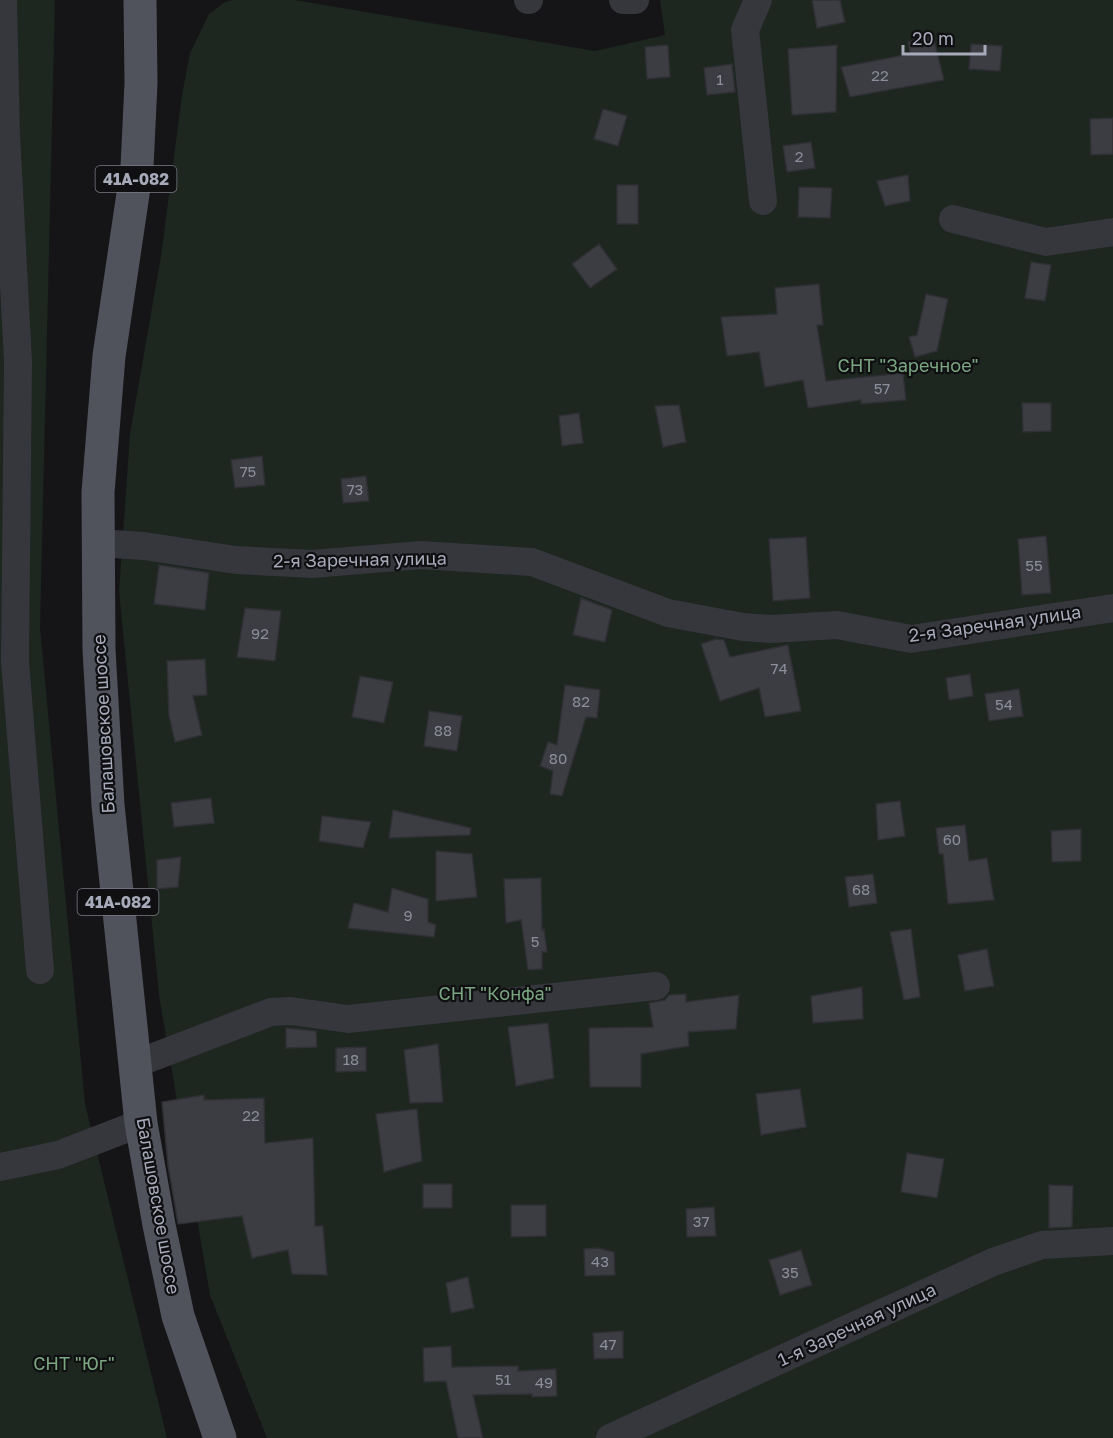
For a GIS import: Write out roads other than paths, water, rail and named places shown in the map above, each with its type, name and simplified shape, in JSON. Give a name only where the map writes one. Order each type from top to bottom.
[{"type":"main road","name":"Балашовское шоссе","points":[[140,0],[141,83],[137,167],[110,356],[98,492],[99,650],[108,805],[141,1123],[178,1316],[220,1438]]},
{"type":"street","points":[[3,0],[4,160],[18,361],[7,664],[40,970]]},
{"type":"street","points":[[623,0],[635,0]]},
{"type":"street","points":[[758,0],[745,30],[763,201]]},
{"type":"street","points":[[953,219],[1046,242],[1113,232]]},
{"type":"street","name":"2-я Заречная улица","points":[[98,543],[144,546],[236,560],[312,564],[421,555],[532,562],[668,613],[743,627],[771,629],[837,625],[911,639],[1113,608]]},
{"type":"street","points":[[135,1064],[271,1012],[291,1011],[348,1019],[656,986]]},
{"type":"street","points":[[0,1167],[58,1155],[141,1123]]},
{"type":"street","name":"1-я Заречная улица","points":[[610,1438],[993,1262],[1042,1245],[1113,1241]]},
{"type":"park label","name":"СНТ \"Заречное\"","points":[[908,366]]},
{"type":"park label","name":"СНТ \"Конфа\"","points":[[495,994]]},
{"type":"park label","name":"СНТ \"Юг\"","points":[[74,1364]]}]
